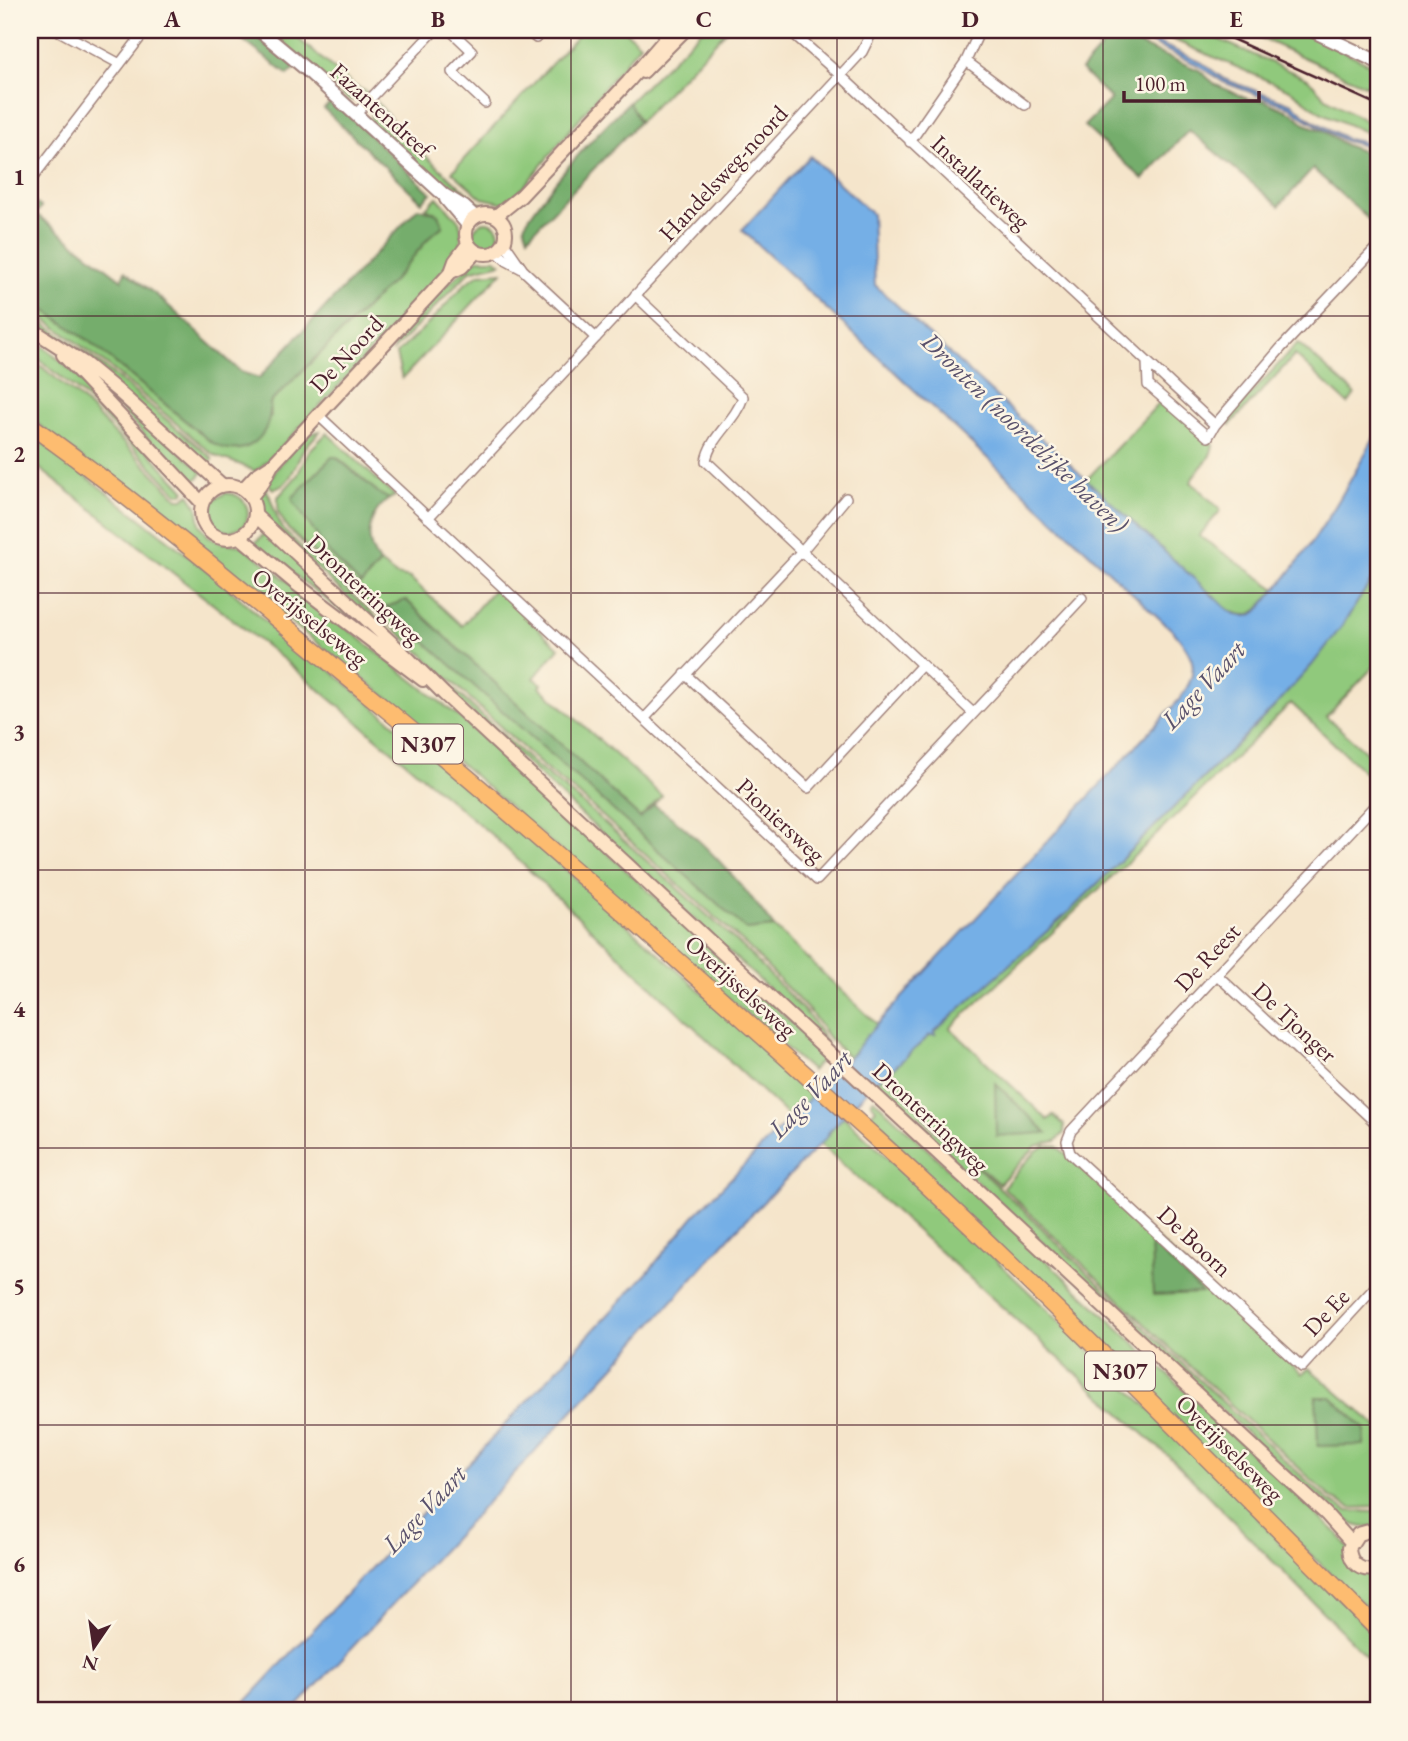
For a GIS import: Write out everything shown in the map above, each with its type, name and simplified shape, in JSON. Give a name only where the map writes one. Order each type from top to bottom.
[{"type":"highway","name":"Overijsselseweg","points":[[30,425],[104,480],[425,741],[614,903],[1000,1255],[1115,1366],[1378,1630]]},
{"type":"main road","points":[[500,220],[673,30]]},
{"type":"main road","points":[[628,82],[650,67],[685,30]]},
{"type":"main road","points":[[487,214],[500,220],[507,231],[501,248],[486,255],[472,248],[466,236],[471,221],[487,214]]},
{"type":"main road","name":"De Noord","points":[[247,493],[256,475],[273,464],[451,272],[462,267],[472,248]]},
{"type":"main road","points":[[30,328],[84,363],[222,485]]},
{"type":"main road","points":[[56,346],[202,503]]},
{"type":"main road","points":[[222,485],[237,486],[247,493],[256,516],[251,528],[240,537],[228,540],[210,533],[202,522],[202,503],[207,495],[222,485]]},
{"type":"main road","name":"Dronterringweg","points":[[256,516],[444,694],[1354,1538],[1349,1554],[1355,1565],[1367,1570],[1378,1568]]},
{"type":"main road","name":"Dronterringweg","points":[[240,537],[402,666],[444,694]]},
{"type":"main road","points":[[1354,1538],[1369,1531],[1378,1533]]},
{"type":"street","points":[[57,30],[120,64]]},
{"type":"street","points":[[30,181],[146,30]]},
{"type":"street","name":"Fazantendreef","points":[[259,30],[444,195],[464,207],[471,221]]},
{"type":"street","points":[[356,114],[435,30]]},
{"type":"street","points":[[450,30],[472,51],[452,72],[485,103]]},
{"type":"street","points":[[527,30],[536,38]]},
{"type":"street","name":"Installatieweg","points":[[789,30],[1215,425]]},
{"type":"street","name":"Handelsweg-noord","points":[[428,518],[863,52],[873,30]]},
{"type":"street","points":[[911,142],[966,61],[980,30]]},
{"type":"street","points":[[1311,30],[1378,62]]},
{"type":"street","points":[[966,61],[1025,105]]},
{"type":"street","points":[[1147,362],[1148,385],[1208,437],[1215,425],[1282,348],[1378,246]]},
{"type":"street","points":[[501,248],[507,261],[523,270],[596,338]]},
{"type":"street","points":[[635,295],[743,397],[740,409],[708,450],[706,461],[973,713]]},
{"type":"street","name":"Pioniersweg","points":[[318,415],[817,880],[1082,597]]},
{"type":"street","points":[[644,719],[801,552],[846,498]]},
{"type":"street","name":"Pioniersweg","points":[[685,674],[808,788],[922,665]]},
{"type":"street","name":"De Reest","points":[[1067,1141],[1070,1131],[1378,802]]},
{"type":"street","name":"De Tjonger","points":[[1217,975],[1378,1125]]},
{"type":"street","name":"De Boorn","points":[[1067,1141],[1070,1153],[1302,1367]]},
{"type":"street","name":"De Ee","points":[[1302,1367],[1378,1284]]},
{"type":"green space","points":[[230,30],[248,30],[296,67],[288,75]]},
{"type":"green space","points":[[264,30],[288,30],[354,86],[369,93],[355,101],[347,99]]},
{"type":"green space","points":[[583,30],[624,30],[640,44],[523,188],[504,203],[482,198],[452,172]]},
{"type":"green space","points":[[702,30],[727,30],[639,122],[629,102]]},
{"type":"green space","points":[[1060,30],[1104,30],[1199,70],[1216,85],[1248,99],[1263,100],[1293,113],[1305,124],[1324,131],[1345,145],[1378,157],[1378,228],[1313,169],[1279,206],[1189,130],[1143,179],[1084,126],[1111,99],[1081,70],[1101,48]]},
{"type":"green space","points":[[1151,30],[1198,30],[1308,79],[1326,98],[1378,128],[1378,138],[1320,112],[1292,91]]},
{"type":"green space","points":[[1243,30],[1300,30],[1378,68],[1378,91]]},
{"type":"green space","points":[[333,100],[431,193],[422,202],[324,109]]},
{"type":"green space","points":[[376,101],[410,142],[479,203],[501,206],[489,210],[474,209],[421,168],[370,120]]},
{"type":"green space","points":[[629,102],[639,122],[528,237],[524,225],[547,192]]},
{"type":"green space","points":[[437,197],[459,221],[461,248],[434,283],[278,451],[255,472],[211,453],[111,368],[30,308],[30,299],[90,342],[211,442],[271,416],[270,403],[394,280],[431,235],[443,226],[438,214],[426,208]]},
{"type":"green space","points":[[30,199],[41,207],[36,214],[122,280],[125,271],[160,298],[241,372],[259,378],[418,208],[438,214],[443,226],[431,235],[394,280],[270,403],[267,426],[261,436],[245,448],[234,450],[211,442],[90,342],[30,299]]},
{"type":"green space","points":[[486,222],[495,226],[499,235],[495,244],[486,248],[477,244],[473,235],[477,226]]},
{"type":"green space","points":[[477,259],[495,259],[501,263],[470,271],[393,351],[396,342],[415,317]]},
{"type":"green space","points":[[502,272],[402,379],[396,354],[466,283],[479,274]]},
{"type":"green space","points":[[30,313],[108,370],[212,458],[207,467],[75,352],[30,319]]},
{"type":"green space","points":[[30,335],[79,377],[185,491],[182,494],[177,493],[84,396],[30,352]]},
{"type":"green space","points":[[1298,343],[1355,394],[1348,404],[1295,355],[1230,425],[1226,421]]},
{"type":"green space","points":[[30,357],[81,399],[178,499],[189,494],[197,506],[200,524],[208,536],[219,542],[243,546],[463,720],[832,1060],[829,1063],[822,1059],[812,1071],[394,703],[30,418]]},
{"type":"green space","points":[[81,365],[203,472],[190,486]]},
{"type":"green space","points":[[1163,399],[1213,445],[1209,458],[1191,482],[1221,510],[1199,536],[1276,589],[1255,612],[1243,615],[1226,608],[1086,480]]},
{"type":"green space","points":[[320,431],[304,449],[285,484],[273,489],[267,482],[296,444],[311,433]]},
{"type":"green space","points":[[30,433],[217,578],[270,625],[292,638],[537,844],[802,1082],[818,1092],[790,1118],[493,836],[283,659],[30,461]]},
{"type":"green space","points":[[327,433],[395,496],[389,499],[380,494],[337,457],[332,457],[329,553],[361,585],[380,563],[396,575],[410,578],[462,626],[495,588],[559,648],[534,678],[542,684],[540,687],[662,796],[640,818],[406,600],[747,930],[774,927],[878,1025],[849,1058],[829,1038],[811,1013],[748,947],[578,794],[550,773],[288,529],[278,512],[278,497],[297,476],[309,451]]},
{"type":"green space","points":[[332,457],[336,457],[389,499],[376,513],[370,529],[371,546],[380,563],[361,585],[329,553],[293,501],[293,497]]},
{"type":"green space","points":[[264,486],[285,532],[536,766],[579,800],[745,949],[809,1016],[827,1043],[265,520],[258,500]]},
{"type":"green space","points":[[226,493],[243,500],[248,515],[243,527],[229,532],[215,527],[209,514],[213,500]]},
{"type":"green space","points":[[267,531],[409,663],[254,544]]},
{"type":"green space","points":[[1378,570],[1378,662],[1326,717],[1378,762],[1378,785],[1291,703],[1145,846],[950,1028],[1048,1120],[1053,1115],[1064,1125],[1064,1133],[1056,1141],[1036,1146],[999,1184],[933,1126],[893,1099],[875,1083],[930,1035],[935,1035],[933,1032],[1073,908],[1275,706],[1342,626]]},
{"type":"green space","points":[[406,600],[640,818],[654,805],[687,830],[734,877],[774,927],[747,930],[386,607]]},
{"type":"green space","points":[[995,1083],[1047,1133],[996,1136]]},
{"type":"green space","points":[[874,1099],[1340,1536],[1368,1575],[1378,1576],[1378,1617],[1348,1591],[865,1120],[876,1109],[871,1102]]},
{"type":"green space","points":[[890,1101],[918,1119],[972,1162],[1328,1500],[1348,1511],[1378,1512],[1378,1526],[1354,1525],[1303,1485]]},
{"type":"green space","points":[[843,1116],[961,1226],[1234,1491],[1279,1542],[1302,1561],[1378,1638],[1378,1668],[1176,1463],[820,1144]]},
{"type":"green space","points":[[1045,1146],[1057,1146],[1302,1374],[1309,1368],[1378,1427],[1378,1507],[1351,1508],[1330,1497],[1155,1334],[1003,1187],[1037,1150]],"holes":[[[1316,1397],[1331,1397],[1365,1429],[1364,1444]]]},
{"type":"green space","points":[[1151,1242],[1202,1293],[1153,1295]]},
{"type":"green space","points":[[1316,1397],[1331,1397],[1365,1429],[1364,1445],[1318,1446]]},
{"type":"water","points":[[1122,30],[1129,30],[1201,62],[1224,79],[1292,104],[1309,118],[1347,139],[1362,142],[1378,153],[1345,141],[1290,107],[1223,82],[1198,65]]},
{"type":"water","points":[[810,156],[872,214],[875,285],[1226,608],[1244,616],[1254,614],[1262,607],[1315,537],[1378,430],[1378,570],[1342,626],[1275,706],[1073,908],[934,1032],[935,1035],[930,1035],[879,1078],[293,1711],[237,1711],[647,1273],[694,1216],[853,1054],[869,1033],[1179,700],[1193,672],[1190,656],[1173,631],[742,230]]},
{"type":"railway","points":[[1212,30],[1378,105]]},
{"type":"water label","name":"Dronten (noordelijke haven)","points":[[1025,432]]},
{"type":"water label","name":"Lage Vaart","points":[[1203,685]]},
{"type":"water label","name":"Lage Vaart","points":[[810,1094]]},
{"type":"water label","name":"Lage Vaart","points":[[424,1509]]}]
